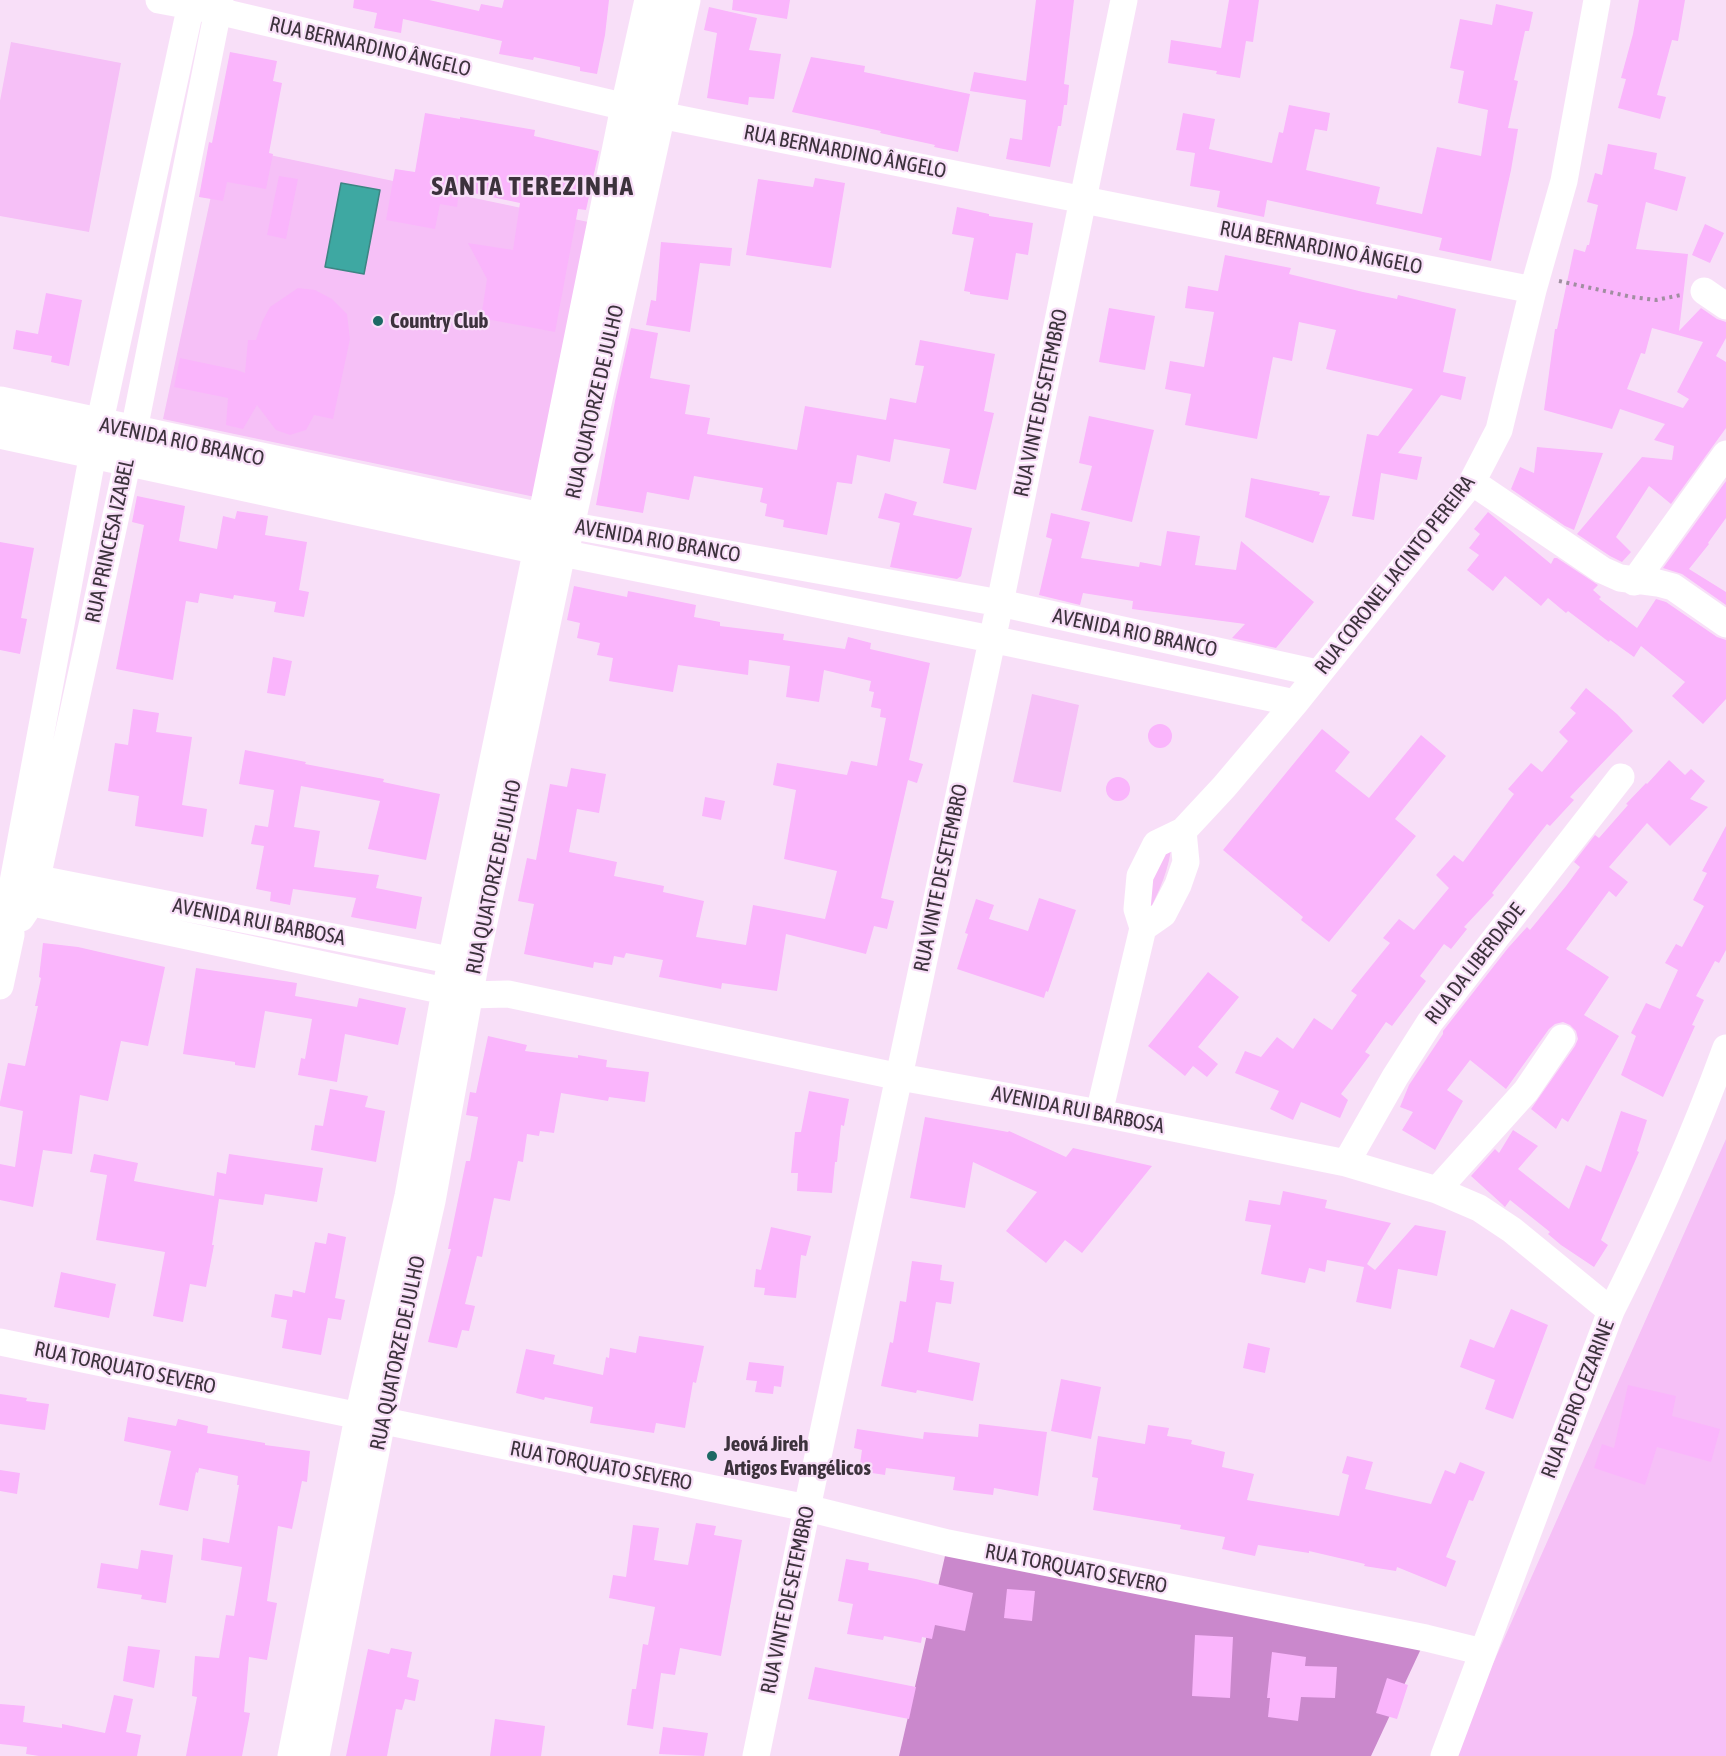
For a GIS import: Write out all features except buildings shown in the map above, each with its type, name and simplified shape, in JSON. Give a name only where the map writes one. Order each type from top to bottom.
[{"type":"street","name":"RUA BERNARDINO ÂNGELO","points":[[159,0],[219,5],[660,115],[1083,201],[1535,284]]},
{"type":"street","name":"RUA QUATORZE DE JULHO","points":[[291,1756],[420,1198],[457,993],[609,271],[627,107],[651,0]]},
{"type":"street","name":"RUA QUATORZE DE JULHO","points":[[609,271],[660,115],[684,0]]},
{"type":"street","name":"RUA VINTE DE SETEMBRO","points":[[756,1756],[1000,603],[1124,0]]},
{"type":"street","name":"RUA CORONEL JACINTO PEREIRA","points":[[1099,1113],[1143,928],[1137,909],[1140,876],[1156,844],[1183,831],[1224,787],[1294,703],[1472,482],[1499,430],[1535,284],[1564,181],[1597,0]]},
{"type":"street","name":"RUA PRINCESA IZABEL","points":[[0,986],[11,935],[15,887],[96,439],[191,3]]},
{"type":"street","name":"RUA PRINCESA IZABEL","points":[[15,887],[130,446],[219,5]]},
{"type":"street","points":[[1704,291],[1726,306]]},
{"type":"street","name":"AVENIDA RIO BRANCO","points":[[0,403],[96,439]]},
{"type":"street","name":"AVENIDA RIO BRANCO","points":[[0,432],[96,439],[130,446],[553,536],[991,639],[1294,703]]},
{"type":"street","points":[[1634,582],[1726,454]]},
{"type":"street","points":[[1472,482],[1602,570],[1620,579],[1673,587],[1726,624]]},
{"type":"street","name":"AVENIDA RIO BRANCO","points":[[553,536],[1000,603],[1317,673]]},
{"type":"street","name":"RUA DA LIBERDADE","points":[[1346,1163],[1395,1077],[1430,1022],[1621,777]]},
{"type":"street","points":[[1143,928],[1163,914],[1178,885],[1186,862],[1183,831]]},
{"type":"street","name":"AVENIDA RUI BARBOSA","points":[[15,887],[464,963],[508,993]]},
{"type":"street","name":"AVENIDA RUI BARBOSA","points":[[15,887],[457,993],[508,993],[900,1077],[1099,1113],[1346,1163],[1437,1190],[1479,1208],[1512,1230],[1611,1311]]},
{"type":"street","points":[[1437,1190],[1526,1091],[1562,1038]]},
{"type":"street","name":"RUA PEDRO CEZARINE","points":[[1444,1756],[1611,1311],[1715,1109],[1726,1048]]},
{"type":"street","name":"RUA TORQUATO SEVERO","points":[[0,1342],[807,1508],[948,1543],[1426,1638],[1483,1652]]},
{"type":"street","name":"RUA QUATORZE DE JULHO","points":[[315,1756],[370,1419]]},
{"type":"path","points":[[1535,284],[1565,282],[1656,300],[1704,291]]},
{"type":"shaded area","points":[[11,42],[121,63],[89,232],[0,216],[0,101]]},
{"type":"shaded area","name":"Country Club","points":[[222,145],[593,223],[535,497],[163,419]]},
{"type":"shaded area","points":[[341,183],[380,190],[364,274],[325,267]]},
{"type":"shaded area","points":[[1032,694],[1079,705],[1061,792],[1013,782]]},
{"type":"shaded area","points":[[1172,840],[1163,880],[1146,917],[1147,874]]},
{"type":"shaded area","points":[[1726,1139],[1726,1756],[1452,1756]]},
{"type":"shaded area","points":[[948,1543],[1426,1638],[1371,1756],[899,1756]]},
{"type":"place","name":"Country Club","points":[[378,321]]},
{"type":"place","name":"Jeová Jireh Artigos Evangélicos","points":[[712,1456]]},
{"type":"district","name":"SANTA TEREZINHA","points":[[533,186]]}]
